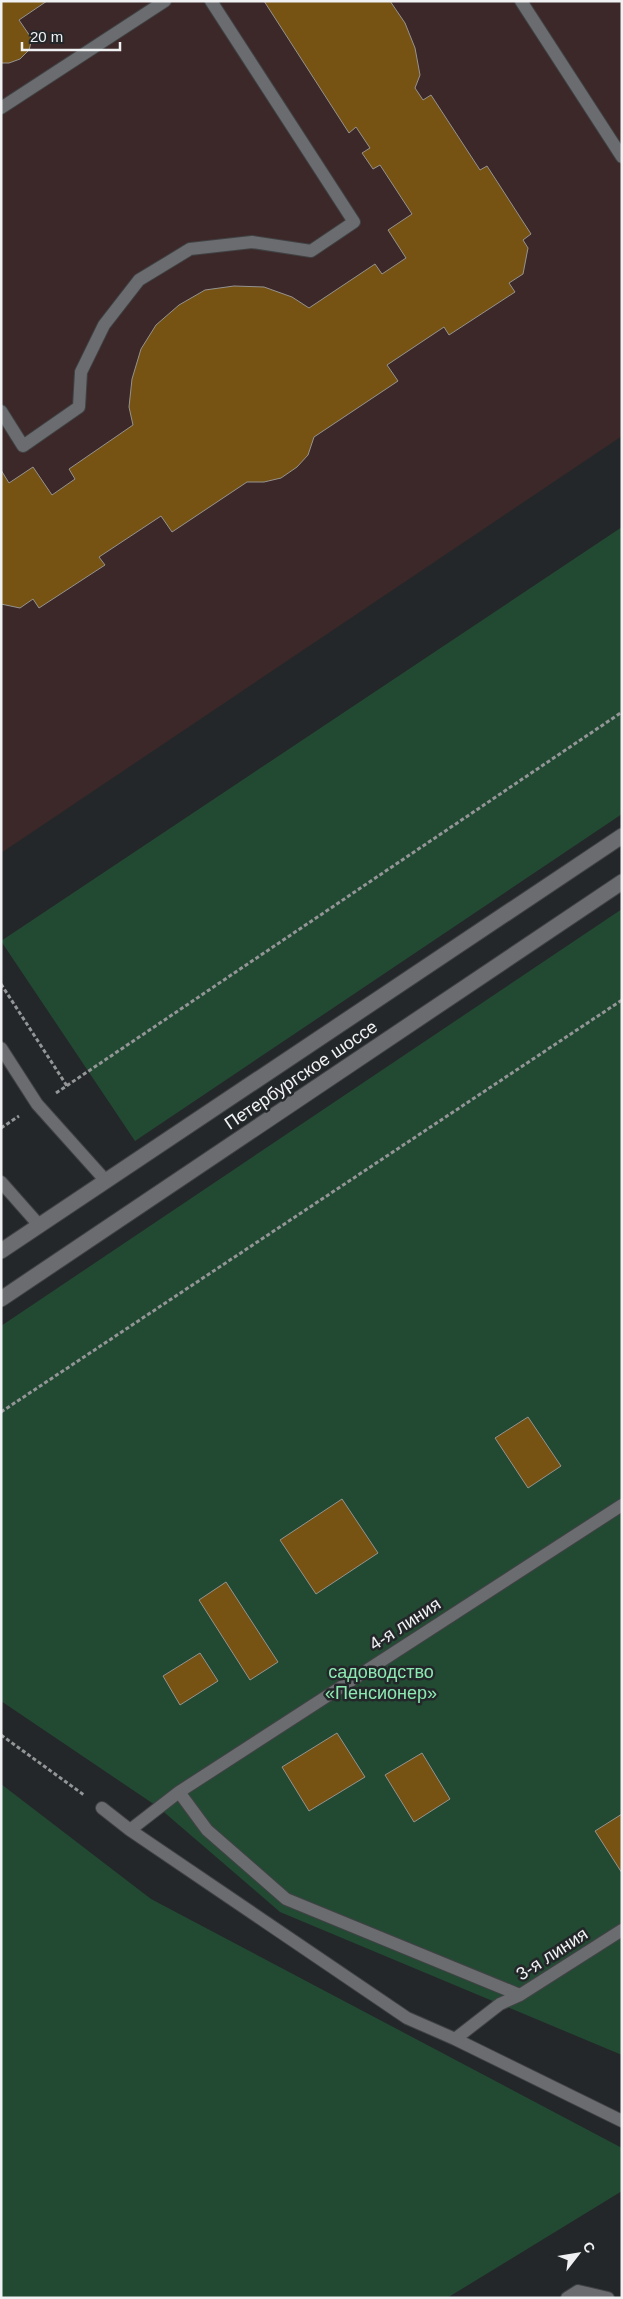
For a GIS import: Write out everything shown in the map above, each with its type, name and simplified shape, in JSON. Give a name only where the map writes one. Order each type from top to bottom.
[{"type":"main road","name":"Петербургское шоссе","points":[[1,1251],[622,836]]},
{"type":"main road","name":"Петербургское шоссе","points":[[1,1299],[622,882]]},
{"type":"lane","points":[[1,108],[165,1]]},
{"type":"lane","points":[[1,411],[23,446],[80,407],[81,372],[104,325],[139,280],[190,249],[252,242],[312,251],[354,222],[212,1]]},
{"type":"lane","points":[[521,1],[622,157]]},
{"type":"lane","points":[[1,1048],[37,1104],[106,1181]]},
{"type":"lane","points":[[1,1182],[39,1225]]},
{"type":"lane","name":"4-я линия","points":[[130,1830],[180,1792],[622,1505]]},
{"type":"lane","points":[[180,1792],[207,1830],[286,1899],[520,1995]]},
{"type":"lane","points":[[102,1808],[130,1830],[407,2018],[455,2039],[622,2120]]},
{"type":"lane","name":"3-я линия","points":[[455,2039],[500,2004],[520,1995],[622,1930]]},
{"type":"lane","points":[[567,2298],[578,2291],[608,2298]]},
{"type":"path","points":[[1,1128],[67,1086],[622,712]]},
{"type":"path","points":[[1,984],[67,1086]]},
{"type":"path","points":[[1,1412],[622,1000]]},
{"type":"path","points":[[1,1735],[102,1808]]},
{"type":"shaded area","points":[[1,1],[622,1],[622,436],[1,853]]},
{"type":"green space","points":[[622,527],[622,814],[135,1141],[1,941]]},
{"type":"green space","name":"садоводство «Пенсионер»","points":[[622,909],[622,2055],[280,1912],[158,1807],[1,1701],[1,1326]]},
{"type":"green space","points":[[1,1784],[151,1899],[622,2148],[622,2191],[447,2298],[1,2298]]},
{"type":"building","points":[[1,1],[47,1],[19,20],[32,39],[29,50],[20,59],[9,63],[1,63]]},
{"type":"building","points":[[264,1],[390,1],[405,23],[415,48],[420,75],[415,88],[423,100],[431,95],[480,170],[487,166],[531,234],[523,240],[528,248],[523,274],[509,283],[515,292],[449,335],[444,327],[387,365],[398,381],[314,437],[308,455],[297,467],[281,478],[264,482],[247,482],[172,532],[161,516],[99,557],[105,565],[39,608],[33,599],[20,608],[1,604],[1,470],[9,483],[33,467],[52,495],[75,479],[69,469],[133,425],[129,407],[132,379],[141,349],[156,325],[179,305],[205,290],[234,286],[264,287],[292,297],[309,308],[375,264],[382,274],[406,258],[388,230],[412,214],[380,165],[373,169],[362,153],[370,148],[356,127],[349,133]]},
{"type":"building","points":[[528,1417],[561,1466],[528,1488],[495,1438]]},
{"type":"building","points":[[342,1499],[378,1553],[316,1594],[280,1540]]},
{"type":"building","points":[[226,1582],[278,1662],[250,1680],[199,1600]]},
{"type":"building","points":[[200,1653],[218,1681],[180,1705],[163,1676]]},
{"type":"building","points":[[337,1733],[365,1777],[309,1811],[282,1767]]},
{"type":"building","points":[[422,1753],[450,1799],[414,1822],[385,1775]]},
{"type":"building","points":[[622,1814],[622,1873],[595,1831]]}]
